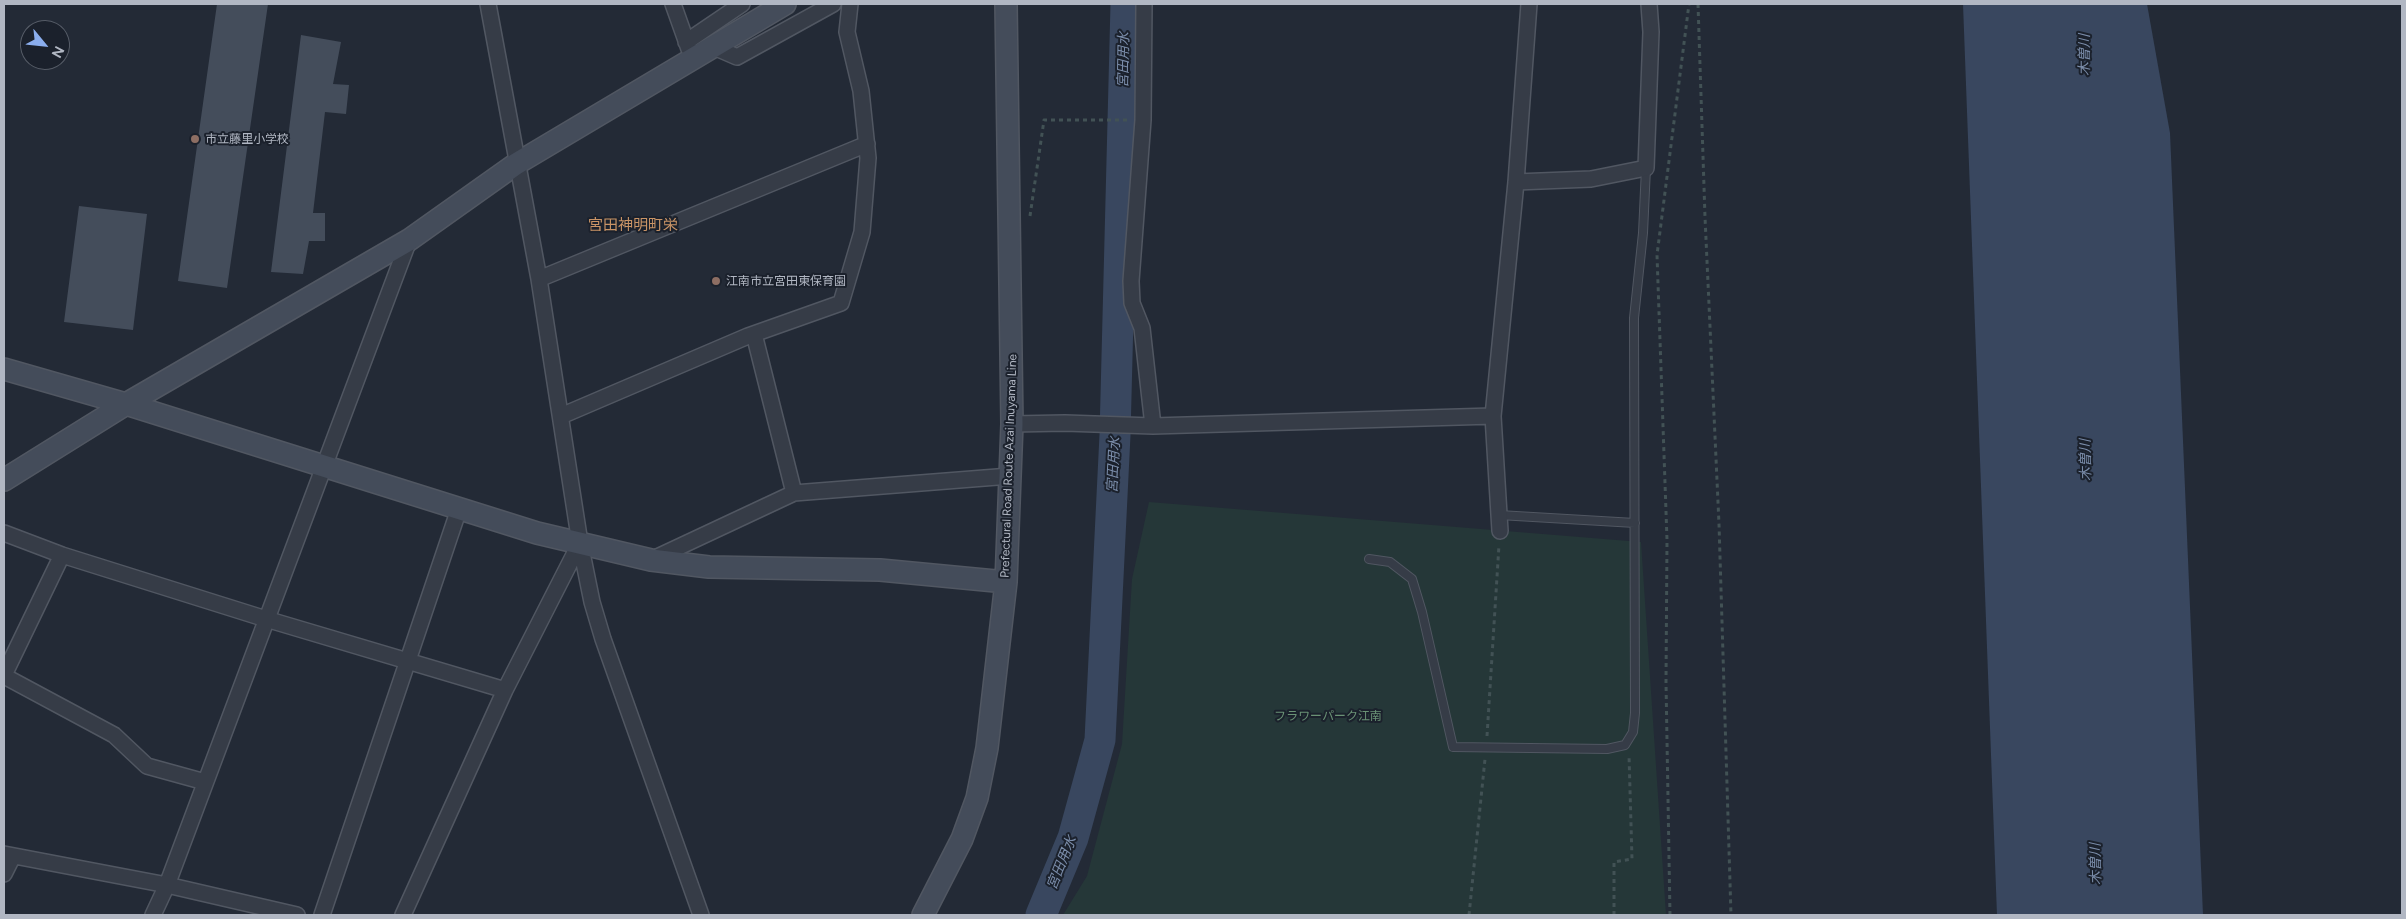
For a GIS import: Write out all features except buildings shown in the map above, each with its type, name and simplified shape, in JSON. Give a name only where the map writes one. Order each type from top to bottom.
[{"type":"street","points":[[488,4],[516,164],[539,279],[580,543],[603,639],[702,915]]},
{"type":"street","points":[[672,4],[690,51]]},
{"type":"street","points":[[4,480],[126,404],[409,240],[516,164],[690,51],[742,4]]},
{"type":"street","points":[[690,51],[714,47],[785,4]]},
{"type":"street","points":[[714,47],[737,57],[833,4]]},
{"type":"street","points":[[561,416],[754,334],[840,304],[862,232],[868,158],[861,91],[848,32],[850,4]]},
{"type":"street","name":"Prefectural Road Route Azai Inuyama Line","points":[[923,915],[962,839],[977,798],[987,748],[1006,582],[1012,424],[1006,4]]},
{"type":"street","points":[[1144,4],[1142,120],[1131,281],[1132,303],[1142,328],[1153,426]]},
{"type":"street","points":[[1500,531],[1494,416],[1516,182],[1529,4]]},
{"type":"street","points":[[1516,182],[1591,179],[1646,168],[1651,32],[1649,4]]},
{"type":"street","points":[[539,279],[867,144]]},
{"type":"street","points":[[153,915],[167,885],[322,467],[409,240]]},
{"type":"street","points":[[754,334],[794,493]]},
{"type":"street","points":[[4,369],[126,404],[459,510],[651,560],[709,567],[880,570],[1006,582]]},
{"type":"street","points":[[1012,424],[1065,423],[1153,426],[1494,416]]},
{"type":"street","points":[[651,560],[794,493],[1010,476]]},
{"type":"street","points":[[322,915],[459,510]]},
{"type":"street","points":[[4,533],[62,555],[266,619],[505,690]]},
{"type":"street","points":[[403,915],[505,690],[580,543]]},
{"type":"street","points":[[62,555],[4,676],[114,736],[147,766],[205,782]]},
{"type":"street","points":[[4,874],[8,855],[167,885],[297,915]]},
{"type":"lane","points":[[1369,559],[1390,562],[1412,579],[1422,612],[1453,747],[1607,748],[1624,745],[1633,732],[1635,713],[1634,318],[1643,233],[1646,168]]},
{"type":"lane","points":[[1499,515],[1635,523]]},
{"type":"path","points":[[1670,915],[1666,682],[1667,540],[1657,255],[1689,4]]},
{"type":"path","points":[[1698,4],[1704,218],[1719,534],[1731,915]]},
{"type":"path","points":[[1028,226],[1044,120],[1134,120]]},
{"type":"path","points":[[1469,915],[1486,748],[1500,531]]},
{"type":"path","points":[[1614,915],[1614,862],[1632,859],[1630,759],[1624,745]]},
{"type":"green space","name":"フラワーパーク江南","points":[[1149,502],[1641,542],[1666,915],[1063,915],[1087,876],[1122,744],[1132,579]]},
{"type":"water","name":"木曽川","points":[[1963,4],[2147,4],[2170,133],[2203,915],[1997,915]]},
{"type":"waterway","name":"宮田用水","points":[[1041,915],[1073,838],[1100,740],[1115,435],[1126,4]]},
{"type":"place","name":"市立藤里小学校","points":[[195,139]]},
{"type":"place","name":"江南市立宮田東保育園","points":[[716,281]]},
{"type":"district","name":"宮田神明町栄","points":[[633,226]]}]
